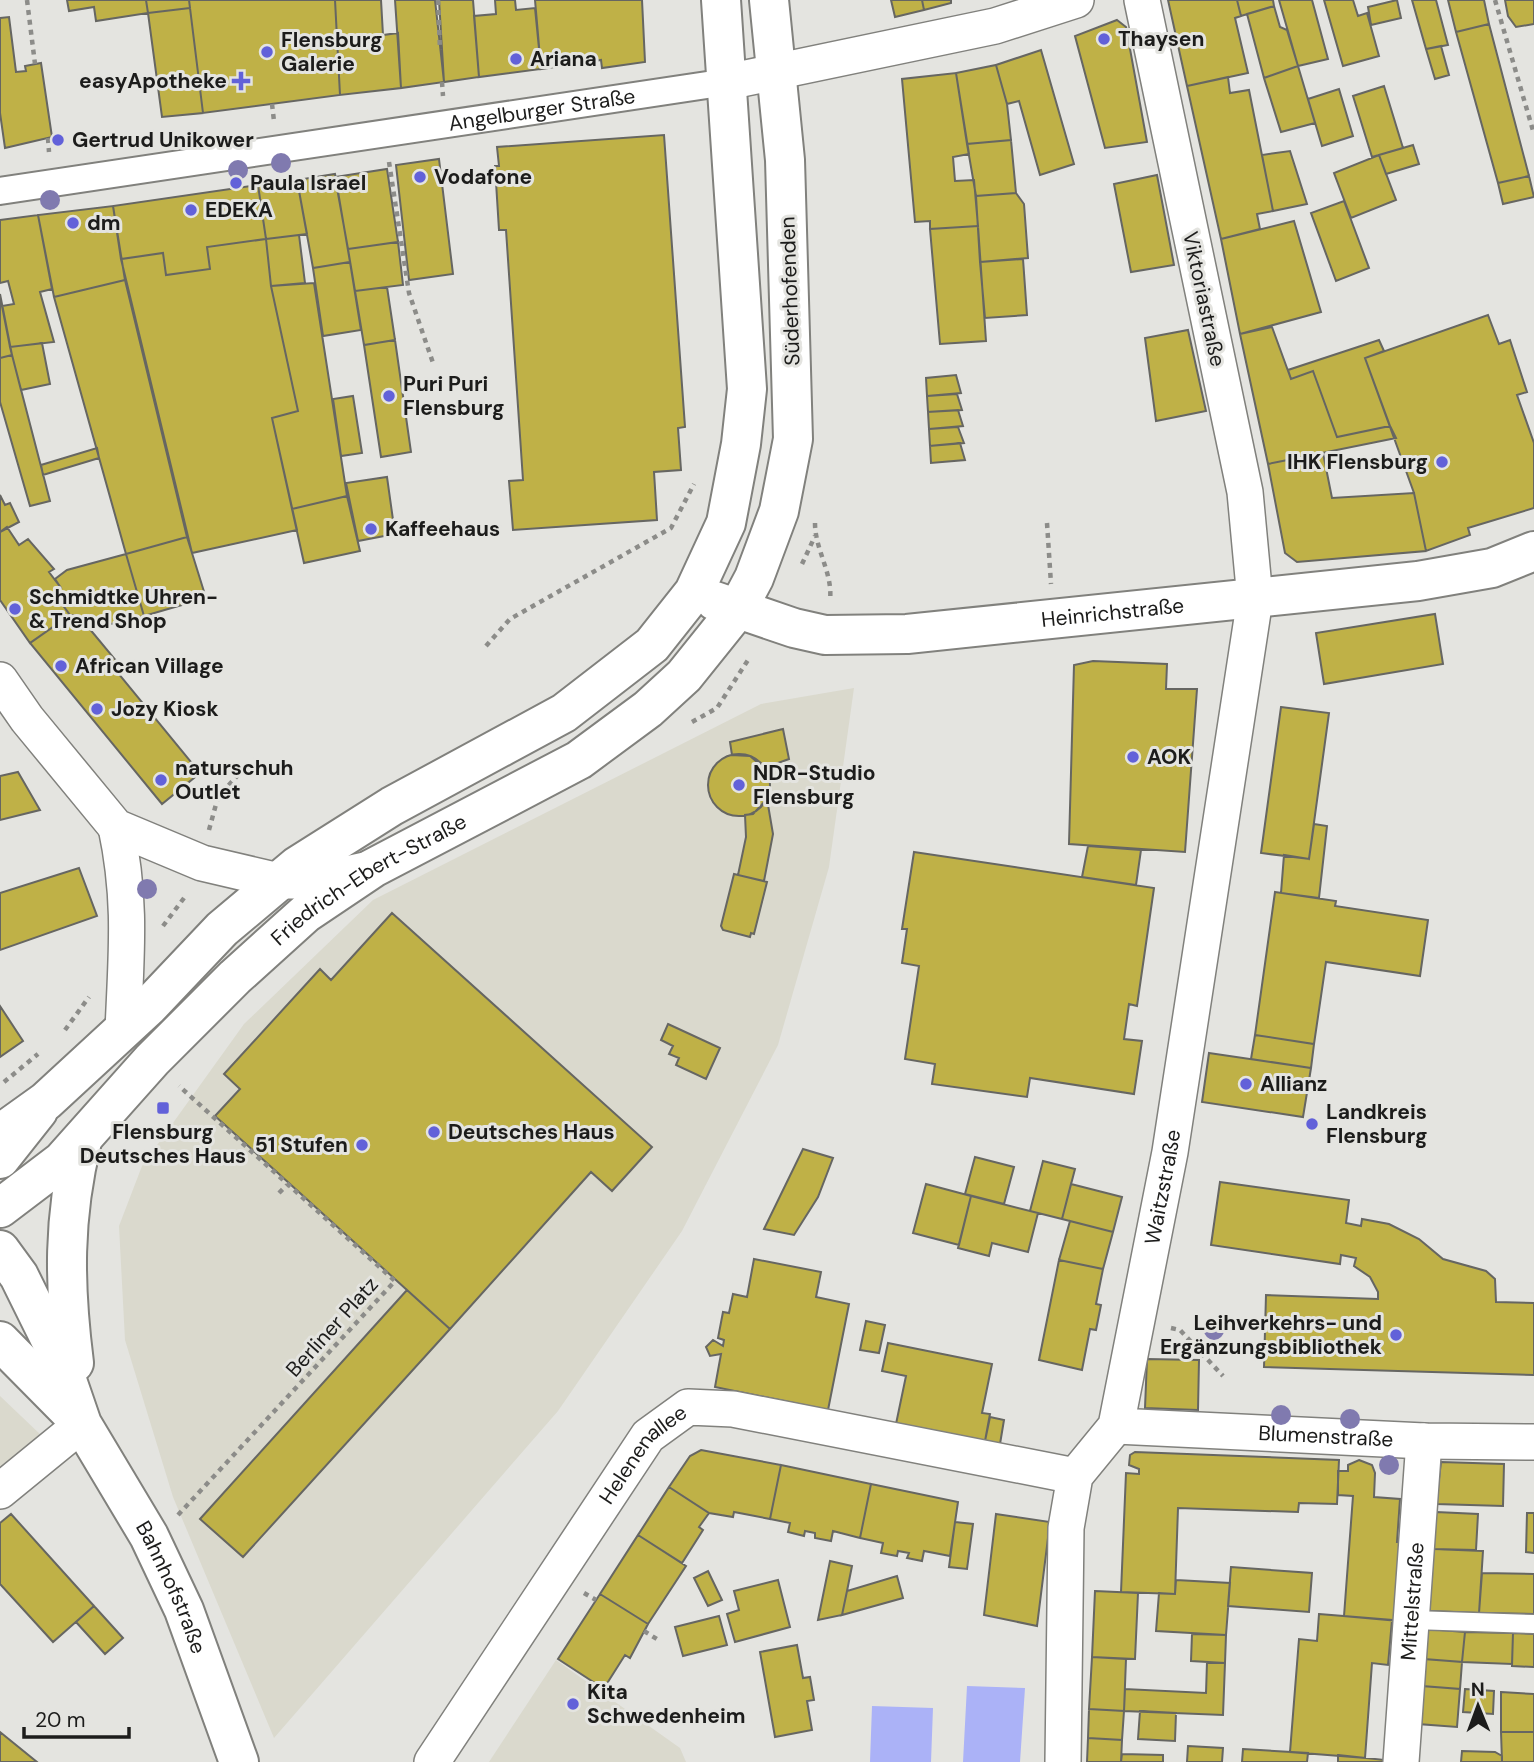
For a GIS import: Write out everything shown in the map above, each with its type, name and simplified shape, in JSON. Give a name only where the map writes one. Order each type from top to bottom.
[{"type":"main road","points":[[0,1134],[46,1101],[123,1031],[222,929],[279,881],[392,806],[564,713],[652,645],[694,592],[726,523],[741,444],[747,389],[720,0]]},
{"type":"main road","name":"Süderhofenden","points":[[746,594],[779,511],[793,439],[790,262],[769,0]]},
{"type":"main road","name":"Heinrichstraße","points":[[694,592],[746,594],[794,628],[844,637],[1054,620],[1431,579],[1492,568],[1534,551]]},
{"type":"main road","name":"Friedrich-Ebert-Straße","points":[[0,1208],[47,1174],[82,1141],[152,1060],[235,977],[306,913],[373,868],[579,760],[648,709],[684,676],[746,594]]},
{"type":"main road","points":[[0,1159],[46,1101]]},
{"type":"main road","name":"Bahnhofstraße","points":[[82,1141],[69,1194],[66,1246],[67,1308],[82,1424]]},
{"type":"main road","name":"Bahnhofstraße","points":[[0,1250],[19,1276],[60,1357],[82,1424],[149,1536],[184,1610],[239,1762]]},
{"type":"main road","name":"Bahnhofstraße","points":[[5,1352],[82,1424]]},
{"type":"street","name":"Viktoriastraße","points":[[1142,0],[1245,492],[1255,599]]},
{"type":"street","name":"Angelburger Straße","points":[[0,191],[777,74],[995,26],[1073,1]]},
{"type":"street","name":"Waitzstraße","points":[[1062,1762],[1066,1528],[1075,1476],[1116,1426],[1170,1152],[1255,599]]},
{"type":"street","points":[[0,680],[13,725],[116,827],[201,863],[279,881],[315,881],[373,868]]},
{"type":"street","points":[[116,827],[126,873],[129,905],[123,1031]]},
{"type":"street","name":"Helenenallee","points":[[432,1762],[648,1436],[688,1407],[733,1409],[1075,1476]]},
{"type":"street","points":[[0,1491],[82,1424]]},
{"type":"street","name":"Blumenstraße","points":[[1116,1426],[1424,1441],[1534,1442]]},
{"type":"street","name":"Mittelstraße","points":[[1401,1762],[1424,1441]]},
{"type":"lane","points":[[1413,1620],[1534,1624]]},
{"type":"path","points":[[27,0],[34,64]]},
{"type":"path","points":[[438,0],[440,50]]},
{"type":"path","points":[[1495,0],[1534,134]]},
{"type":"path","points":[[384,134],[409,293],[433,363]]},
{"type":"path","points":[[486,646],[510,619],[671,528],[699,476]]},
{"type":"path","points":[[1047,523],[1054,620]]},
{"type":"path","name":"Berliner Platz","points":[[149,1536],[185,1511],[395,1281],[152,1060]]},
{"type":"path","points":[[279,1194],[287,1185]]},
{"type":"path","points":[[1136,1323],[1180,1330],[1223,1376]]},
{"type":"path","points":[[644,1631],[660,1641]]},
{"type":"shaded area","points":[[854,688],[829,867],[778,1045],[682,1231],[558,1411],[274,1738],[173,1497],[125,1340],[119,1226],[142,1166],[244,1024],[373,900],[761,704]]},
{"type":"shaded area","points":[[0,1396],[42,1436],[0,1472]]},
{"type":"shaded area","name":"Kita Schwedenheim","points":[[556,1660],[680,1748],[686,1762],[489,1762]]},
{"type":"shaded area","points":[[967,1686],[1025,1688],[1020,1762],[963,1762]]},
{"type":"shaded area","points":[[872,1706],[933,1708],[931,1762],[870,1762]]},
{"type":"building","points":[[67,0],[146,0],[148,13],[96,21],[94,7],[69,11]]},
{"type":"building","points":[[146,0],[189,0],[190,8],[148,13]]},
{"type":"building","name":"Flensburg Galerie","points":[[189,0],[335,0],[340,95],[203,113]]},
{"type":"building","points":[[335,0],[381,0],[383,35],[398,33],[401,88],[340,95]]},
{"type":"building","points":[[395,0],[435,0],[444,82],[401,88]]},
{"type":"building","points":[[439,0],[473,0],[479,77],[444,82]]},
{"type":"building","points":[[495,0],[515,0],[516,10],[535,8],[541,69],[479,77],[474,16],[496,14]]},
{"type":"building","points":[[535,0],[642,0],[645,62],[602,68],[601,60],[541,69]]},
{"type":"building","points":[[891,0],[922,0],[924,10],[895,17]]},
{"type":"building","points":[[922,0],[951,0],[951,3],[924,10]]},
{"type":"building","points":[[1168,0],[1237,0],[1241,16],[1235,18],[1248,73],[1187,86]]},
{"type":"building","points":[[1237,0],[1273,0],[1274,6],[1241,16]]},
{"type":"building","points":[[1279,0],[1312,0],[1328,59],[1298,66]]},
{"type":"building","points":[[1324,0],[1353,0],[1358,16],[1367,13],[1379,56],[1343,66]]},
{"type":"building","points":[[1397,0],[1401,18],[1371,25],[1368,7]]},
{"type":"building","points":[[1412,0],[1436,0],[1448,45],[1426,49]]},
{"type":"building","points":[[1448,0],[1484,0],[1489,24],[1456,32]]},
{"type":"building","points":[[1505,0],[1534,0],[1534,24],[1516,27],[1508,16]]},
{"type":"building","points":[[1274,6],[1280,27],[1287,30],[1298,66],[1264,78],[1247,14]]},
{"type":"building","points":[[190,8],[203,113],[162,117],[148,13]]},
{"type":"building","points":[[9,17],[16,72],[26,71],[25,66],[41,63],[52,137],[5,148],[0,113],[0,18]]},
{"type":"building","points":[[1117,20],[1126,27],[1147,142],[1105,148],[1075,36]]},
{"type":"building","points":[[1489,24],[1529,176],[1498,183],[1456,32]]},
{"type":"building","points":[[1441,46],[1449,75],[1435,79],[1426,49]]},
{"type":"building","points":[[1041,50],[1074,164],[1040,175],[1019,101],[1007,104],[996,65]]},
{"type":"building","points":[[996,65],[1007,104],[1011,140],[967,144],[956,73]]},
{"type":"building","points":[[1298,66],[1315,123],[1281,132],[1264,78]]},
{"type":"building","points":[[956,73],[969,154],[953,157],[955,181],[974,180],[978,226],[930,229],[930,221],[915,222],[902,79]]},
{"type":"building","points":[[1228,77],[1230,93],[1249,90],[1273,211],[1257,214],[1260,229],[1221,239],[1187,86]]},
{"type":"building","points":[[1384,86],[1403,148],[1372,157],[1353,96]]},
{"type":"building","points":[[1339,89],[1353,136],[1322,146],[1308,99]]},
{"type":"building","points":[[664,135],[685,427],[678,428],[681,470],[654,472],[657,520],[513,530],[509,481],[523,480],[506,230],[499,230],[495,166],[499,166],[497,147]]},
{"type":"building","points":[[1011,140],[1016,193],[976,196],[967,144]]},
{"type":"building","points":[[1413,145],[1419,164],[1386,174],[1379,155]]},
{"type":"building","points":[[1290,151],[1307,204],[1273,211],[1262,155]]},
{"type":"building","points":[[1379,155],[1396,200],[1351,218],[1334,173]]},
{"type":"building","points":[[439,159],[453,274],[409,280],[396,165]]},
{"type":"building","points":[[387,169],[398,242],[348,249],[335,177]]},
{"type":"building","points":[[335,174],[350,262],[313,268],[297,180]]},
{"type":"building","points":[[1157,175],[1174,265],[1131,272],[1114,184]]},
{"type":"building","points":[[1529,176],[1534,197],[1503,204],[1498,183]]},
{"type":"building","points":[[297,180],[307,234],[266,239],[258,185]]},
{"type":"building","points":[[258,185],[266,239],[207,247],[210,269],[166,275],[163,253],[121,259],[113,206]]},
{"type":"building","points":[[1016,193],[1024,204],[1028,258],[980,262],[976,196]]},
{"type":"building","points":[[1344,201],[1369,268],[1336,281],[1311,213]]},
{"type":"building","points":[[113,206],[125,280],[54,297],[38,215]]},
{"type":"building","points":[[38,215],[52,289],[40,292],[54,342],[10,347],[2,306],[14,304],[8,281],[0,283],[0,220]]},
{"type":"building","points":[[1294,221],[1321,312],[1240,334],[1221,239]]},
{"type":"building","points":[[978,226],[986,341],[940,344],[930,229]]},
{"type":"building","points":[[299,235],[305,283],[271,286],[266,239]]},
{"type":"building","points":[[266,239],[271,286],[298,411],[272,418],[297,530],[192,553],[121,259],[163,253],[166,275],[210,269],[207,247]]},
{"type":"building","points":[[398,242],[403,285],[355,291],[348,249]]},
{"type":"building","points":[[1023,259],[1027,315],[985,318],[980,262]]},
{"type":"building","points":[[350,262],[361,330],[323,336],[313,268]]},
{"type":"building","points":[[125,280],[187,537],[126,554],[54,297]]},
{"type":"building","points":[[314,283],[347,496],[292,509],[272,418],[298,411],[271,286]]},
{"type":"building","points":[[387,287],[395,340],[364,345],[355,291]]},
{"type":"building","points":[[0,294],[12,355],[0,358]]},
{"type":"building","points":[[1488,315],[1499,344],[1510,340],[1527,392],[1517,395],[1534,443],[1534,508],[1468,528],[1470,535],[1426,551],[1414,493],[1365,358]]},
{"type":"building","points":[[1272,327],[1291,379],[1313,371],[1337,437],[1390,426],[1396,438],[1268,464],[1240,334]]},
{"type":"building","points":[[1188,330],[1206,411],[1156,421],[1145,338]]},
{"type":"building","points":[[395,340],[411,452],[381,457],[364,345]]},
{"type":"building","points":[[1379,340],[1384,351],[1365,358],[1390,426],[1337,437],[1313,371],[1291,379],[1288,370]]},
{"type":"building","points":[[42,343],[50,384],[21,390],[10,347]]},
{"type":"building","points":[[12,355],[50,501],[30,506],[0,402],[0,358]]},
{"type":"building","points":[[956,375],[961,393],[927,396],[926,378]]},
{"type":"building","points":[[957,394],[962,410],[928,412],[927,396]]},
{"type":"building","points":[[353,396],[362,453],[341,456],[333,399]]},
{"type":"building","points":[[958,410],[963,426],[929,429],[928,412]]},
{"type":"building","points":[[958,427],[964,443],[930,446],[929,429]]},
{"type":"building","points":[[960,443],[965,460],[931,463],[930,446]]},
{"type":"building","points":[[97,448],[99,458],[43,475],[41,465]]},
{"type":"building","points":[[1323,453],[1332,498],[1414,493],[1426,551],[1297,562],[1285,553],[1268,464]]},
{"type":"building","points":[[387,477],[395,534],[358,541],[346,483]]},
{"type":"building","points":[[0,495],[5,505],[10,503],[19,522],[0,532]]},
{"type":"building","points":[[347,496],[360,551],[304,563],[292,509]]},
{"type":"building","points":[[7,527],[19,545],[28,539],[54,569],[49,572],[61,588],[54,593],[70,615],[30,643],[0,600],[0,532]]},
{"type":"building","points":[[187,537],[206,598],[144,616],[126,554]]},
{"type":"building","points":[[126,554],[144,616],[90,629],[79,616],[70,615],[54,593],[61,588],[55,579],[67,570]]},
{"type":"building","points":[[1435,614],[1443,664],[1324,684],[1316,633]]},
{"type":"building","points":[[70,615],[79,616],[118,663],[113,667],[200,773],[162,804],[30,643]]},
{"type":"building","points":[[1093,661],[1167,664],[1166,689],[1197,689],[1185,852],[1069,844],[1074,665]]},
{"type":"building","points":[[1281,707],[1329,713],[1309,859],[1261,853]]},
{"type":"building","points":[[783,729],[789,759],[764,768],[750,756],[732,755],[730,742]]},
{"type":"building","name":"NDR-Studio Flensburg","points":[[739,754],[751,756],[761,763],[768,773],[768,797],[761,807],[751,814],[739,816],[727,814],[717,807],[710,797],[708,785],[710,773],[717,763],[727,756]]},
{"type":"building","points":[[18,772],[40,810],[0,820],[0,776]]},
{"type":"building","points":[[767,799],[773,834],[764,881],[738,875],[746,837],[745,815],[753,814]]},
{"type":"building","points":[[1314,824],[1327,826],[1319,898],[1281,893],[1284,855],[1309,859]]},
{"type":"building","points":[[1088,846],[1141,850],[1136,885],[1082,877]]},
{"type":"building","points":[[914,852],[1154,888],[1137,1006],[1129,1004],[1124,1039],[1142,1041],[1134,1094],[1030,1078],[1027,1097],[932,1084],[935,1064],[905,1059],[919,966],[902,963],[907,929],[902,929]]},
{"type":"building","points":[[79,868],[97,916],[0,950],[0,893]]},
{"type":"building","points":[[734,874],[767,882],[754,934],[751,933],[750,937],[723,930],[721,926]]},
{"type":"building","points":[[1275,892],[1336,901],[1335,906],[1428,920],[1420,976],[1326,962],[1314,1044],[1255,1035]]},
{"type":"building","name":"Deutsches Haus","points":[[392,913],[652,1147],[612,1191],[591,1172],[450,1329],[215,1116],[240,1089],[224,1074],[320,969],[331,980]]},
{"type":"building","points":[[0,1006],[23,1041],[0,1057]]},
{"type":"building","points":[[668,1024],[720,1048],[706,1079],[676,1065],[679,1058],[669,1054],[673,1046],[661,1040]]},
{"type":"building","points":[[1255,1035],[1314,1044],[1311,1068],[1251,1059]]},
{"type":"building","points":[[1209,1053],[1311,1068],[1303,1117],[1202,1102]]},
{"type":"building","points":[[803,1149],[833,1158],[818,1197],[794,1235],[764,1229]]},
{"type":"building","points":[[975,1157],[1014,1167],[1004,1204],[965,1194]]},
{"type":"building","points":[[1043,1161],[1075,1169],[1062,1219],[1030,1211]]},
{"type":"building","points":[[1220,1182],[1349,1200],[1346,1223],[1361,1226],[1362,1219],[1389,1224],[1419,1239],[1443,1259],[1486,1271],[1495,1279],[1496,1302],[1534,1303],[1534,1375],[1264,1367],[1266,1295],[1378,1299],[1378,1292],[1370,1277],[1354,1266],[1356,1258],[1341,1255],[1340,1264],[1211,1245]]},
{"type":"building","points":[[926,1184],[971,1196],[959,1245],[913,1233]]},
{"type":"building","points":[[1071,1184],[1122,1197],[1113,1232],[1062,1219]]},
{"type":"building","points":[[971,1196],[1038,1213],[1028,1252],[992,1243],[989,1256],[958,1248]]},
{"type":"building","points":[[1070,1221],[1113,1232],[1103,1269],[1059,1260]]},
{"type":"building","points":[[754,1259],[821,1272],[816,1297],[849,1304],[828,1410],[715,1387],[721,1354],[710,1356],[706,1347],[713,1340],[723,1346],[724,1340],[718,1338],[723,1312],[729,1313],[733,1294],[747,1297]]},
{"type":"building","points":[[1059,1260],[1103,1269],[1096,1304],[1101,1305],[1096,1330],[1090,1329],[1082,1370],[1039,1360]]},
{"type":"building","points":[[407,1290],[450,1329],[243,1557],[200,1519]]},
{"type":"building","points":[[866,1321],[885,1325],[879,1353],[860,1350]]},
{"type":"building","points":[[888,1343],[992,1364],[982,1413],[990,1414],[985,1441],[896,1424],[906,1376],[882,1371]]},
{"type":"building","points":[[1147,1359],[1199,1360],[1198,1410],[1145,1408]]},
{"type":"building","points":[[990,1417],[1004,1420],[1000,1444],[985,1441]]},
{"type":"building","points":[[701,1450],[781,1465],[770,1519],[734,1512],[733,1517],[709,1513],[669,1487],[690,1456]]},
{"type":"building","points":[[1135,1452],[1339,1460],[1337,1504],[1299,1503],[1298,1512],[1178,1508],[1175,1594],[1121,1592],[1126,1473],[1139,1474],[1139,1469],[1129,1465],[1130,1455]]},
{"type":"building","points":[[1359,1460],[1372,1465],[1375,1473],[1374,1497],[1400,1499],[1397,1542],[1404,1542],[1398,1621],[1344,1616],[1353,1496],[1338,1495],[1338,1471],[1348,1471],[1348,1465]]},
{"type":"building","points":[[1441,1462],[1504,1464],[1503,1506],[1436,1504]]},
{"type":"building","points":[[781,1465],[871,1484],[860,1538],[833,1531],[831,1541],[815,1538],[815,1533],[805,1531],[804,1536],[788,1532],[790,1523],[770,1519]]},
{"type":"building","points":[[871,1484],[958,1502],[950,1556],[924,1551],[922,1561],[907,1558],[909,1553],[898,1551],[897,1556],[881,1553],[883,1543],[860,1538]]},
{"type":"building","points":[[669,1487],[709,1513],[699,1527],[703,1530],[682,1563],[638,1535]]},
{"type":"building","points":[[1436,1512],[1478,1514],[1476,1550],[1433,1549]]},
{"type":"building","points":[[1527,1513],[1534,1513],[1534,1553],[1526,1552]]},
{"type":"building","points":[[11,1514],[94,1606],[53,1642],[0,1584],[0,1523]]},
{"type":"building","points":[[996,1514],[1050,1522],[1037,1626],[984,1615]]},
{"type":"building","points":[[955,1522],[973,1524],[967,1569],[949,1567]]},
{"type":"building","points":[[638,1535],[686,1566],[648,1624],[600,1594]]},
{"type":"building","points":[[1433,1549],[1483,1551],[1479,1613],[1429,1611]]},
{"type":"building","points":[[830,1561],[852,1566],[847,1591],[842,1615],[818,1620]]},
{"type":"building","points":[[1231,1567],[1312,1573],[1309,1612],[1228,1606]]},
{"type":"building","points":[[708,1571],[722,1600],[708,1606],[694,1578]]},
{"type":"building","points":[[1482,1573],[1534,1574],[1534,1614],[1479,1613]]},
{"type":"building","points":[[897,1576],[903,1598],[842,1615],[847,1591]]},
{"type":"building","points":[[778,1580],[790,1627],[735,1642],[727,1614],[739,1610],[734,1591]]},
{"type":"building","points":[[1176,1580],[1230,1583],[1226,1635],[1156,1631],[1159,1593],[1175,1594]]},
{"type":"building","points":[[1095,1591],[1138,1593],[1135,1659],[1092,1657]]},
{"type":"building","points":[[600,1594],[648,1624],[630,1658],[625,1655],[606,1685],[598,1685],[558,1659]]},
{"type":"building","points":[[94,1606],[123,1638],[105,1654],[76,1622]]},
{"type":"building","points":[[1319,1614],[1392,1620],[1388,1665],[1372,1663],[1365,1758],[1290,1752],[1299,1639],[1317,1641]]},
{"type":"building","points":[[719,1616],[727,1645],[683,1656],[675,1627]]},
{"type":"building","points":[[1427,1629],[1465,1632],[1462,1662],[1424,1659]]},
{"type":"building","points":[[1465,1632],[1513,1633],[1512,1664],[1462,1662]]},
{"type":"building","points":[[1513,1633],[1534,1634],[1534,1667],[1512,1666]]},
{"type":"building","points":[[1192,1634],[1226,1635],[1225,1663],[1191,1661]]},
{"type":"building","points":[[797,1645],[803,1678],[810,1677],[814,1700],[807,1701],[812,1730],[775,1737],[760,1652]]},
{"type":"building","points":[[1092,1657],[1126,1659],[1124,1711],[1089,1709]]},
{"type":"building","points":[[1424,1659],[1462,1662],[1460,1689],[1422,1686]]},
{"type":"building","points":[[1207,1662],[1225,1663],[1223,1715],[1124,1711],[1125,1689],[1206,1693]]},
{"type":"building","points":[[1422,1686],[1460,1689],[1457,1727],[1418,1724]]},
{"type":"building","points":[[1465,1689],[1494,1691],[1493,1714],[1463,1712]]},
{"type":"building","points":[[1501,1692],[1534,1694],[1534,1732],[1501,1732]]},
{"type":"building","points":[[1089,1709],[1124,1711],[1122,1740],[1088,1738]]},
{"type":"building","points":[[1140,1711],[1176,1713],[1175,1741],[1138,1739]]},
{"type":"building","points":[[0,1732],[37,1762],[0,1762]]},
{"type":"building","points":[[1501,1732],[1534,1732],[1534,1762],[1502,1762]]},
{"type":"building","points":[[1088,1738],[1122,1740],[1121,1762],[1087,1762]]},
{"type":"building","points":[[1188,1746],[1223,1748],[1222,1762],[1187,1762]]},
{"type":"building","points":[[1243,1749],[1308,1753],[1307,1762],[1242,1762]]},
{"type":"building","points":[[1462,1751],[1495,1752],[1502,1756],[1502,1762],[1461,1762]]},
{"type":"building","points":[[1122,1754],[1163,1755],[1163,1762],[1121,1762]]},
{"type":"building","points":[[1338,1755],[1385,1760],[1338,1762]]},
{"type":"place","name":"Thaysen","points":[[1104,39]]},
{"type":"place","name":"Flensburg Galerie","points":[[267,52]]},
{"type":"place","name":"Ariana","points":[[516,59]]},
{"type":"place","name":"easyApotheke","points":[[241,81]]},
{"type":"place","name":"Gertrud Unikower","points":[[58,140]]},
{"type":"place","name":"Vodafone","points":[[420,177]]},
{"type":"place","name":"Paula Israel","points":[[236,183]]},
{"type":"place","name":"EDEKA","points":[[191,210]]},
{"type":"place","name":"dm","points":[[73,223]]},
{"type":"place","name":"Puri Puri Flensburg","points":[[389,396]]},
{"type":"place","name":"IHK Flensburg","points":[[1442,462]]},
{"type":"place","name":"Kaffeehaus","points":[[371,529]]},
{"type":"place","name":"Schmidtke Uhren- & Trend Shop","points":[[15,609]]},
{"type":"place","name":"African Village","points":[[61,666]]},
{"type":"place","name":"Jozy Kiosk","points":[[97,709]]},
{"type":"place","name":"AOK","points":[[1133,757]]},
{"type":"place","name":"naturschuh Outlet","points":[[161,780]]},
{"type":"place","name":"NDR-Studio Flensburg","points":[[739,785]]},
{"type":"place","name":"Allianz","points":[[1246,1084]]},
{"type":"place","name":"Flensburg Deutsches Haus","points":[[163,1108]]},
{"type":"place","name":"Landkreis Flensburg","points":[[1312,1124]]},
{"type":"place","name":"Deutsches Haus","points":[[434,1132]]},
{"type":"place","name":"51 Stufen","points":[[362,1145]]},
{"type":"place","name":"Leihverkehrs- und Ergänzungsbibliothek","points":[[1396,1335]]},
{"type":"place","name":"Kita Schwedenheim","points":[[573,1704]]}]
